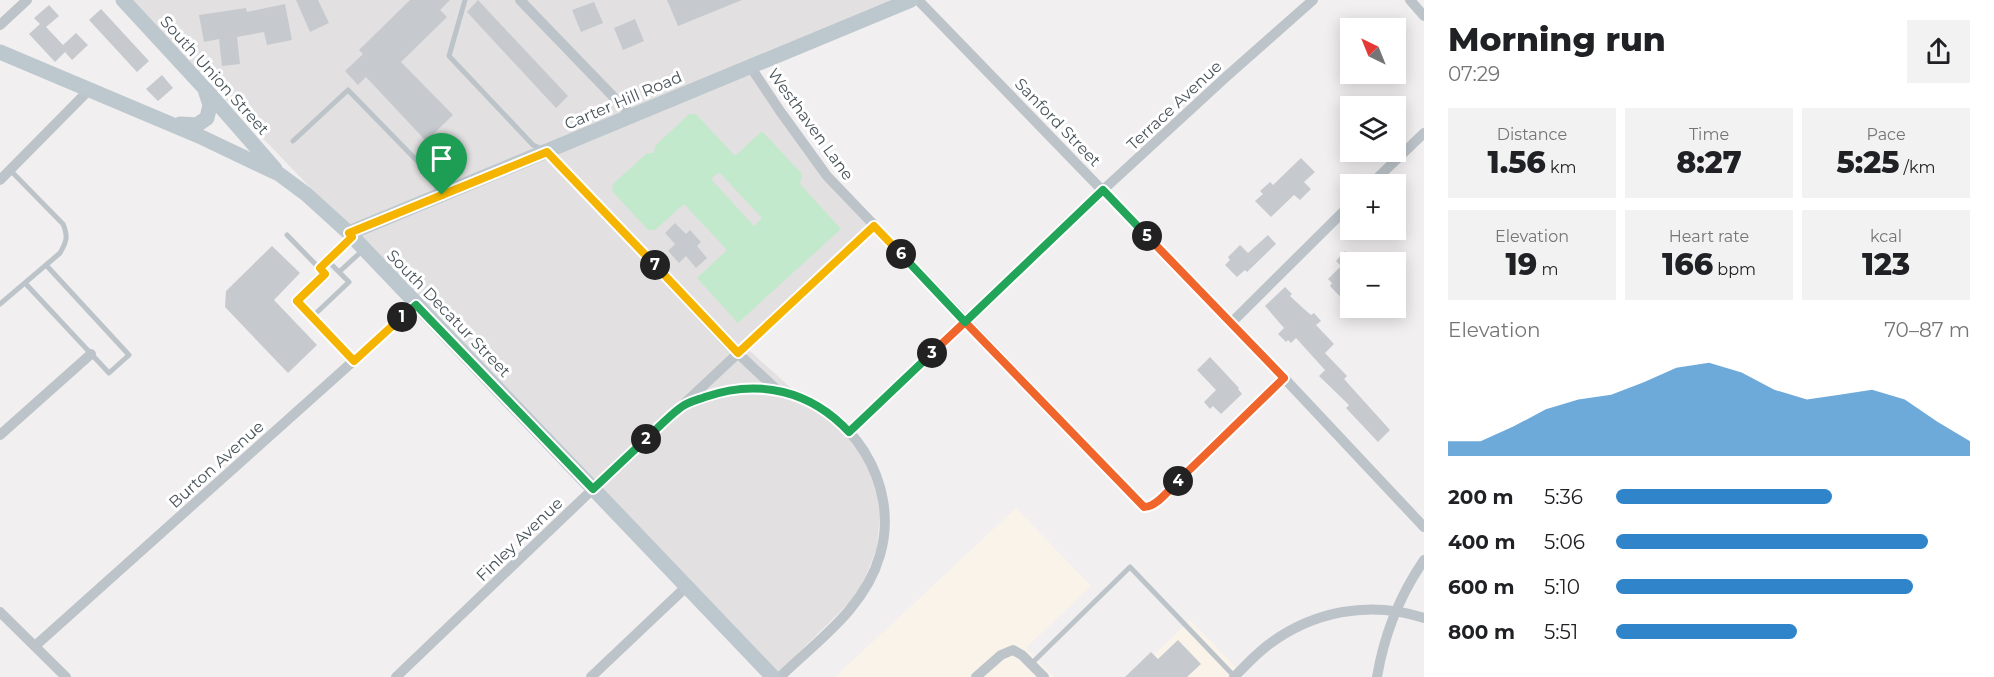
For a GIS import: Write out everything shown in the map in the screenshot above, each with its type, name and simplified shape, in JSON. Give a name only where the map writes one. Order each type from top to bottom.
[{"type":"main road","name":"South Union Street","points":[[123,0],[204,87],[279,174]]},
{"type":"main road","name":"Carter Hill Road","points":[[351,235],[631,115],[911,0]]},
{"type":"main road","name":"South Decatur Street","points":[[0,52],[171,124],[279,174],[306,194],[351,235],[772,677]]},
{"type":"main road","points":[[171,124],[197,125],[207,118],[210,105],[204,87]]},
{"type":"street","points":[[0,25],[27,0]]},
{"type":"street","points":[[520,0],[631,115]]},
{"type":"street","name":"Sanford Street","points":[[918,0],[1284,378],[1424,527]]},
{"type":"street","name":"Terrace Avenue","points":[[849,432],[1103,190],[1313,0]]},
{"type":"street","points":[[1410,0],[1424,16]]},
{"type":"street","name":"Westhaven Lane","points":[[750,66],[827,176],[1144,507],[1149,507],[1284,378]]},
{"type":"street","points":[[0,180],[90,90]]},
{"type":"street","points":[[1381,174],[1424,133]]},
{"type":"street","points":[[547,152],[738,353],[778,391]]},
{"type":"street","points":[[1231,323],[1340,215]]},
{"type":"street","name":"Finley Avenue","points":[[396,677],[874,226]]},
{"type":"street","name":"Burton Avenue","points":[[35,646],[416,305]]},
{"type":"street","points":[[0,435],[91,354]]},
{"type":"street","points":[[681,406],[718,393],[740,389],[778,391],[797,396],[820,406],[836,418],[859,442],[870,459],[880,486],[885,522],[880,555],[869,583],[856,604],[780,677]]},
{"type":"street","points":[[1377,677],[1390,626],[1406,590],[1424,560]]},
{"type":"street","points":[[591,677],[686,587]]},
{"type":"street","points":[[1234,677],[1268,645],[1318,618],[1345,611],[1376,608],[1424,618]]},
{"type":"street","points":[[0,612],[66,677]]},
{"type":"street","points":[[976,677],[1001,655],[1013,650],[1022,655],[1044,677]]},
{"type":"lane","points":[[465,0],[449,56],[532,145],[547,152]]},
{"type":"lane","points":[[293,141],[348,90],[426,170],[442,195]]},
{"type":"lane","points":[[0,304],[60,253],[66,242],[67,234],[63,224],[10,170]]},
{"type":"lane","points":[[287,235],[325,274],[297,301],[354,361]]},
{"type":"lane","points":[[320,268],[351,235]]},
{"type":"lane","points":[[339,272],[364,249]]},
{"type":"lane","points":[[312,317],[349,282],[328,261]]},
{"type":"lane","points":[[25,283],[109,374],[129,355],[46,265]]},
{"type":"lane","points":[[1031,664],[1130,567],[1234,677]]},
{"type":"shaded area","points":[[131,0],[897,0],[744,65],[869,226],[741,343],[811,406],[836,424],[860,451],[875,481],[880,513],[877,548],[859,593],[776,675]]},
{"type":"shaded area","points":[[1016,508],[1091,586],[1026,648],[1054,677],[835,677]]},
{"type":"shaded area","points":[[1190,620],[1245,677],[1131,677]]},
{"type":"green space","points":[[689,114],[696,114],[735,156],[762,131],[802,174],[800,184],[841,229],[738,323],[697,278],[727,250],[684,204],[655,230],[648,230],[612,191],[613,184],[647,153],[654,153],[655,146]],"holes":[[[719,172],[762,218],[754,226],[711,179]]]},
{"type":"building","points":[[296,0],[318,0],[329,23],[310,32]]},
{"type":"building","points":[[410,0],[450,0],[440,10],[447,17],[401,62],[453,115],[426,141],[366,77],[358,85],[345,71],[363,54],[359,50]]},
{"type":"building","points":[[478,0],[568,96],[556,108],[467,12]]},
{"type":"building","points":[[667,0],[742,0],[678,26]]},
{"type":"building","points":[[594,2],[603,23],[581,32],[572,10]]},
{"type":"building","points":[[285,4],[292,40],[267,45],[264,32],[237,37],[240,64],[222,66],[219,39],[204,42],[199,15],[246,8],[247,12]]},
{"type":"building","points":[[49,5],[59,16],[46,27],[63,45],[76,33],[88,45],[72,60],[65,52],[55,62],[29,34],[40,24],[34,18]]},
{"type":"building","points":[[101,9],[149,61],[137,72],[89,20]]},
{"type":"building","points":[[635,19],[644,41],[623,50],[614,28]]},
{"type":"building","points":[[162,75],[173,88],[158,101],[146,89]]},
{"type":"building","points":[[1301,158],[1315,172],[1304,182],[1311,189],[1300,200],[1294,195],[1271,217],[1255,201],[1263,194],[1260,191],[1270,182],[1273,185]]},
{"type":"building","points":[[675,223],[686,234],[690,230],[701,242],[697,246],[707,258],[696,268],[686,256],[679,263],[668,251],[675,244],[665,233]]},
{"type":"building","points":[[1268,235],[1276,244],[1247,272],[1245,270],[1237,277],[1225,265],[1230,260],[1228,257],[1240,245],[1248,253]]},
{"type":"building","points":[[272,246],[300,273],[274,300],[317,345],[288,373],[225,307],[226,291]]},
{"type":"building","points":[[1340,267],[1340,296],[1330,286],[1332,283],[1328,279]]},
{"type":"building","points":[[1285,287],[1292,294],[1290,296],[1311,315],[1314,313],[1321,321],[1316,325],[1334,344],[1325,353],[1347,376],[1344,379],[1390,430],[1378,442],[1346,408],[1349,405],[1319,376],[1325,370],[1296,338],[1291,343],[1288,340],[1286,342],[1278,334],[1284,328],[1265,306]]},
{"type":"building","points":[[1210,357],[1242,394],[1221,414],[1213,406],[1210,409],[1204,402],[1216,390],[1197,370]]},
{"type":"building","points":[[1178,640],[1201,664],[1187,677],[1125,677],[1151,652],[1158,659]]},
{"type":"route","points":[[442,195],[349,233],[352,237],[320,268],[325,274],[297,301],[354,361],[416,305],[593,489],[681,406],[718,393],[749,388],[778,391],[797,396],[820,406],[849,432],[965,322],[1138,503],[1149,507],[1284,378],[1103,190],[965,322],[874,226],[738,353],[562,165],[547,152],[442,195]]}]
